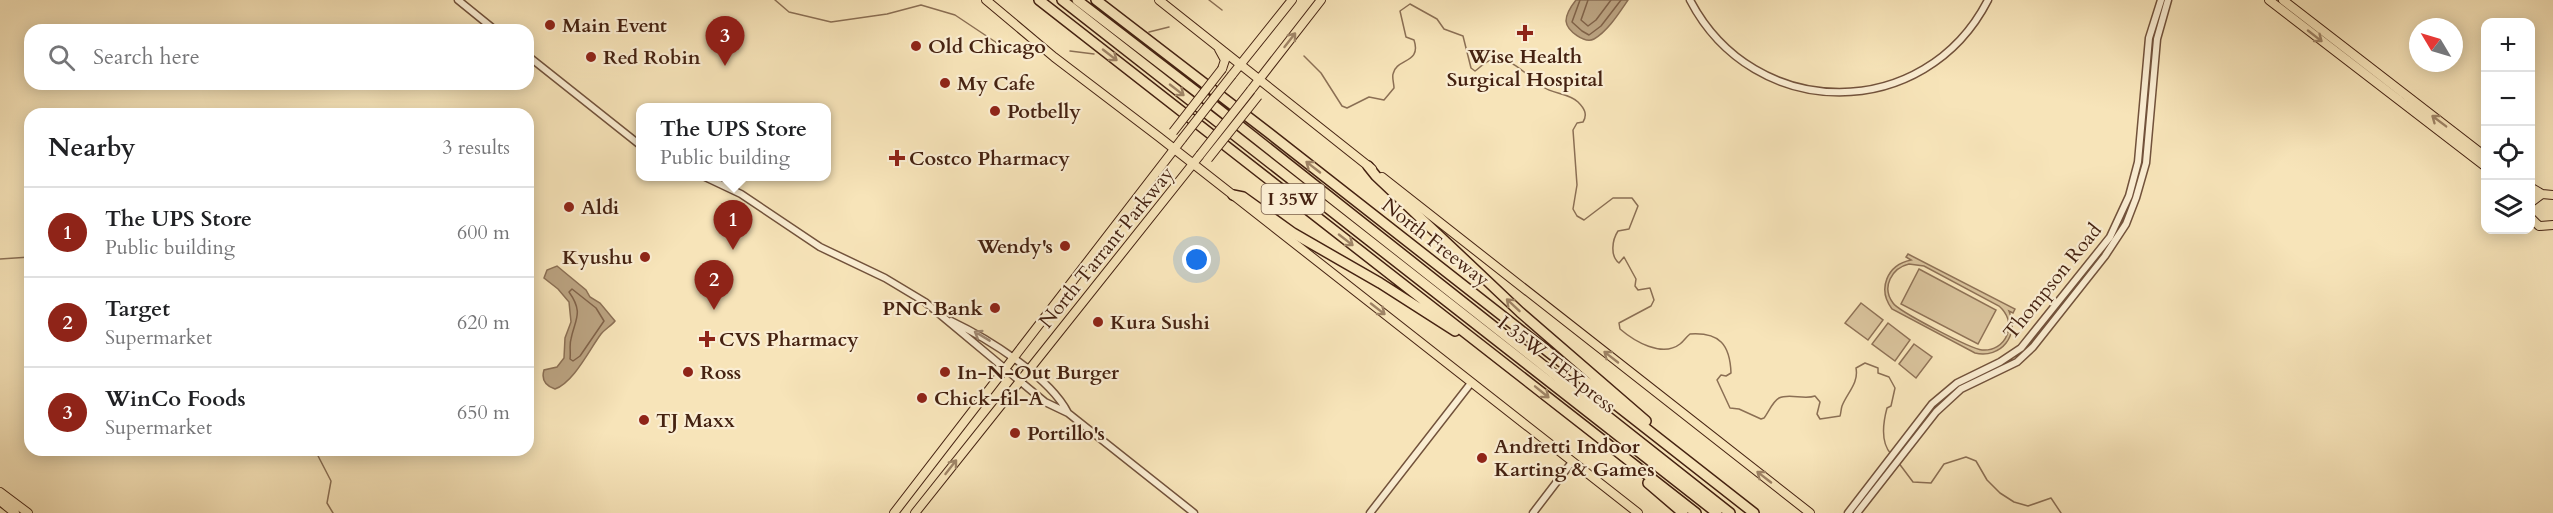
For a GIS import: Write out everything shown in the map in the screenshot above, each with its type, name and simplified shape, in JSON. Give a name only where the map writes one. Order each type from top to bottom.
[{"type":"highway","points":[[1031,0],[1048,13],[1064,19]]},
{"type":"highway","name":"I 35W","points":[[1039,0],[1696,513]]},
{"type":"highway","name":"I 35W TEXpress","points":[[1062,0],[1718,513]]},
{"type":"highway","name":"I 35W TEXpress","points":[[1077,0],[1730,513]]},
{"type":"highway","name":"North Freeway","points":[[1096,0],[1754,513]]},
{"type":"highway","points":[[1105,0],[1124,17],[1132,29]]},
{"type":"highway","points":[[1368,166],[1376,177],[1520,312],[1604,387],[1693,461],[1698,470]]},
{"type":"highway","points":[[1233,195],[1243,197],[1293,233],[1457,333],[1510,374],[1523,377]]},
{"type":"highway","points":[[1560,408],[1566,417],[1683,513]]},
{"type":"main road","points":[[986,0],[1046,51],[1159,136],[1638,513]]},
{"type":"main road","name":"North Freeway","points":[[1159,0],[1810,513]]},
{"type":"main road","name":"North Tarrant Parkway","points":[[894,513],[1174,149],[1292,0]]},
{"type":"main road","name":"North Tarrant Parkway","points":[[915,513],[1193,164],[1204,157],[1258,80],[1321,0]]},
{"type":"main road","points":[[2269,0],[2481,153]]},
{"type":"main road","points":[[2283,0],[2342,52],[2481,163]]},
{"type":"main road","points":[[1159,136],[1173,132],[1222,69],[1225,60],[1216,44]]},
{"type":"main road","points":[[1205,174],[1204,157],[1258,96],[1264,91],[1271,90]]},
{"type":"main road","points":[[2535,222],[2539,226],[2552,227]]},
{"type":"main road","points":[[0,492],[28,513]]},
{"type":"main road","points":[[0,501],[15,513]]},
{"type":"street","points":[[458,0],[488,24]]},
{"type":"street","points":[[1690,0],[1712,34],[1752,68],[1780,82],[1799,88],[1840,93],[1890,85],[1931,65],[1968,32],[1988,0]]},
{"type":"street","name":"Thompson Road","points":[[1848,513],[1920,428],[1932,404],[2013,356],[2049,321],[2107,247],[2127,203],[2143,155],[2146,64],[2161,0]]},
{"type":"street","name":"Thompson Road","points":[[2158,19],[2168,0]]},
{"type":"street","points":[[534,61],[636,142]]},
{"type":"street","points":[[712,181],[741,194],[820,247],[905,289],[947,320],[1045,402],[1068,413],[1194,513]]},
{"type":"street","points":[[2547,194],[2553,187]]},
{"type":"street","points":[[947,320],[990,341],[1028,370],[1055,394],[1068,413]]},
{"type":"street","points":[[1370,513],[1471,383]]},
{"type":"street","points":[[1533,513],[1572,462]]},
{"type":"street","name":"Thompson Road","points":[[1857,513],[1877,481]]},
{"type":"shaded area","points":[[1908,254],[2015,309],[2013,313],[2009,311],[2012,329],[2006,343],[1993,352],[1975,353],[1892,309],[1885,294],[1885,286],[1890,272],[1911,260],[1906,257]],"holes":[[[1909,264],[1924,266],[1999,306],[2009,323],[2003,342],[1990,349],[1975,348],[1920,321],[1893,303],[1888,291],[1893,274]]]},
{"type":"shaded area","points":[[1919,269],[1996,310],[1978,344],[1901,304]]},
{"type":"shaded area","points":[[1861,303],[1883,320],[1868,340],[1845,323]]},
{"type":"shaded area","points":[[1888,323],[1910,340],[1895,361],[1872,344]]},
{"type":"shaded area","points":[[1914,344],[1932,357],[1916,378],[1899,364]]},
{"type":"water","points":[[1576,0],[1628,0],[1609,27],[1594,39],[1586,40],[1577,36],[1566,21]]},
{"type":"water","points":[[557,266],[586,290],[590,297],[600,303],[615,321],[601,334],[569,380],[555,389],[545,382],[544,370],[557,367],[564,358],[565,338],[571,322],[569,302],[544,278],[547,270]]},
{"type":"waterway","points":[[775,0],[789,12],[831,22],[887,14],[921,5],[955,15],[1003,47],[1029,50]]},
{"type":"waterway","points":[[1209,0],[1222,10]]},
{"type":"waterway","points":[[1304,56],[1321,73],[1342,106],[1347,108],[1369,97],[1384,100],[1394,88],[1395,69],[1415,53],[1414,40],[1406,37],[1400,11],[1410,4],[1437,19],[1444,29],[1463,36],[1471,68],[1475,71],[1489,61],[1505,60],[1543,87],[1574,99],[1585,111],[1583,122],[1577,123],[1573,130],[1577,185],[1573,209],[1577,216],[1584,220],[1613,198],[1632,198],[1638,206],[1629,229],[1618,231],[1613,243],[1613,252],[1619,263],[1624,257],[1636,279],[1635,286],[1638,290],[1650,288],[1654,300],[1651,306],[1619,323],[1620,329],[1640,343],[1657,349],[1673,348],[1690,334],[1709,335],[1716,338],[1725,348],[1730,363],[1731,373],[1726,376],[1721,375],[1717,380],[1730,408],[1739,409],[1761,419],[1777,400],[1787,396],[1815,396],[1820,402],[1817,414],[1820,419],[1840,416],[1842,406],[1856,378],[1856,368],[1865,363],[1878,368],[1878,373],[1889,377],[1895,388],[1891,406],[1887,408],[1884,426],[1885,444],[1891,454]]},
{"type":"waterway","points":[[1149,32],[1169,27]]},
{"type":"waterway","points":[[1070,51],[1094,54]]},
{"type":"waterway","points":[[0,259],[24,257]]},
{"type":"waterway","points":[[318,456],[331,481],[327,503],[333,513]]},
{"type":"waterway","points":[[1898,462],[1913,482],[1931,483],[1944,464],[1966,457],[1976,461],[1987,480],[2000,493],[2014,502],[2028,506],[2051,498],[2061,513]]},
{"type":"place","name":"Main Event","points":[[550,25]]},
{"type":"place","name":"Wise Health Surgical Hospital","points":[[1525,33]]},
{"type":"place","name":"Old Chicago","points":[[916,46]]},
{"type":"place","name":"Red Robin","points":[[591,57]]},
{"type":"place","name":"WinCo Foods","points":[[725,66]]},
{"type":"place","name":"My Cafe","points":[[945,83]]},
{"type":"place","name":"Potbelly","points":[[995,111]]},
{"type":"place","name":"Costco Pharmacy","points":[[897,158]]},
{"type":"place","name":"Aldi","points":[[569,207]]},
{"type":"place","name":"Wendy's","points":[[1065,246]]},
{"type":"place","name":"The UPS Store","points":[[733,250]]},
{"type":"place","name":"Kyushu","points":[[645,257]]},
{"type":"place","name":"PNC Bank","points":[[995,308]]},
{"type":"place","name":"Target","points":[[714,310]]},
{"type":"place","name":"Kura Sushi","points":[[1098,322]]},
{"type":"place","name":"CVS Pharmacy","points":[[707,339]]},
{"type":"place","name":"Ross","points":[[688,372]]},
{"type":"place","name":"In-N-Out Burger","points":[[945,372]]},
{"type":"place","name":"Chick-fil-A","points":[[922,398]]},
{"type":"place","name":"TJ Maxx","points":[[644,420]]},
{"type":"place","name":"Portillo's","points":[[1015,433]]},
{"type":"place","name":"Andretti Indoor Karting & Games","points":[[1482,458]]}]
